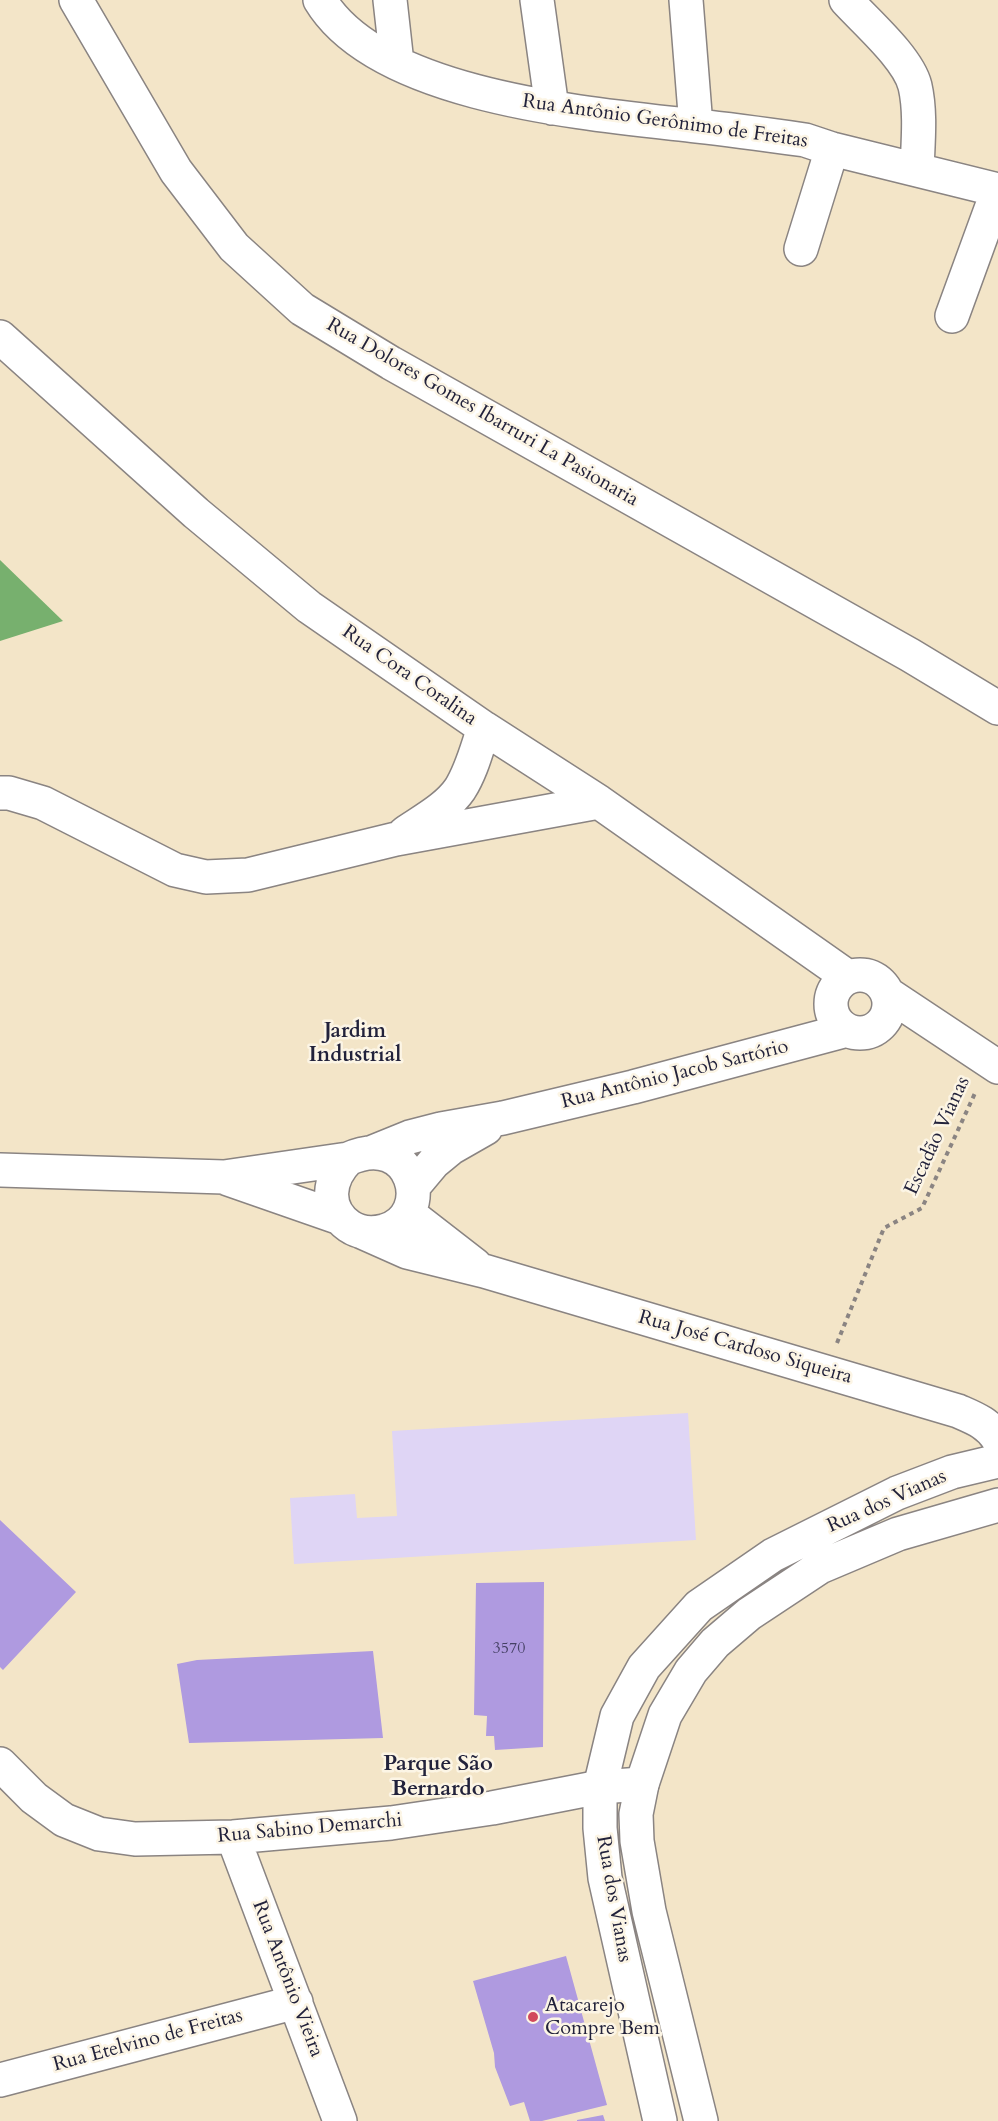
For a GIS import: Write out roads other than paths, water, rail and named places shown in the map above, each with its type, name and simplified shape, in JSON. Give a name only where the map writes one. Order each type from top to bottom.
[{"type":"street","name":"Rua Dolores Gomes Ibarruri La Pasionaria","points":[[76,0],[176,171],[234,247],[302,309],[391,363],[910,655],[998,708]]},
{"type":"street","name":"Rua Antônio Gerônimo de Freitas","points":[[320,0],[327,12],[360,43],[397,63],[469,90],[552,108],[618,118],[805,140],[832,149],[998,190]]},
{"type":"street","points":[[390,0],[397,63]]},
{"type":"street","points":[[537,0],[552,108]]},
{"type":"street","points":[[686,0],[696,126]]},
{"type":"street","points":[[846,0],[904,63],[914,84],[918,107],[917,169]]},
{"type":"street","points":[[801,249],[832,149]]},
{"type":"street","points":[[952,316],[998,190]]},
{"type":"street","name":"Rua Cora Coralina","points":[[0,337],[196,513],[309,607],[484,728],[599,802],[848,977]]},
{"type":"street","points":[[396,839],[443,807],[459,789],[473,762],[484,728]]},
{"type":"street","points":[[0,793],[9,793],[43,803],[175,870],[206,877],[248,876],[396,839],[599,802]]},
{"type":"street","points":[[858,974],[868,975],[886,989],[888,994],[889,1010],[885,1021],[867,1033],[857,1034],[847,1030],[833,1017],[831,1008],[834,990],[848,977],[858,974]]},
{"type":"street","points":[[888,994],[994,1064]]},
{"type":"street","name":"Rua Antônio Jacob Sartório","points":[[361,1155],[410,1137],[441,1129],[503,1118],[633,1087],[847,1030]]},
{"type":"street","name":"Rua Antônio Jacob Sartório","points":[[411,1200],[434,1162],[452,1148],[503,1118]]},
{"type":"street","points":[[385,1154],[404,1166],[410,1176],[411,1200],[400,1223],[388,1230],[376,1233],[351,1225],[334,1207],[331,1194],[333,1181],[339,1168],[361,1155],[385,1154]]},
{"type":"street","name":"Rua José Cardoso Siqueira","points":[[0,1170],[224,1177],[361,1155]]},
{"type":"street","name":"Rua José Cardoso Siqueira","points":[[224,1177],[351,1225],[407,1252],[484,1272],[958,1411],[979,1420],[993,1431],[998,1439]]},
{"type":"street","name":"Rua José Cardoso Siqueira","points":[[411,1200],[484,1272]]},
{"type":"street","name":"Rua dos Vianas","points":[[660,2121],[605,1878],[600,1828],[600,1787],[617,1716],[622,1706],[644,1667],[699,1606],[773,1555],[897,1493],[952,1472],[998,1461]]},
{"type":"street","name":"Rua dos Vianas","points":[[700,2121],[649,1911],[639,1853],[636,1814],[642,1784],[665,1715],[691,1671],[715,1643],[749,1614],[820,1567],[898,1534],[998,1505]]},
{"type":"street","name":"Rua Sabino Demarchi","points":[[0,1764],[34,1798],[64,1820],[99,1834],[135,1839],[233,1837],[392,1823],[492,1808],[600,1787],[642,1784]]},
{"type":"street","name":"Rua Antônio Vieira","points":[[233,1837],[340,2121]]},
{"type":"street","name":"Rua Etelvino de Freitas","points":[[0,2080],[296,2002]]},
{"type":"place","name":"Atacarejo Compre Bem","points":[[533,2017]]},
{"type":"district","name":"Jardim Industrial","points":[[355,1044]]},
{"type":"district","name":"Parque São Bernardo","points":[[438,1778]]}]
